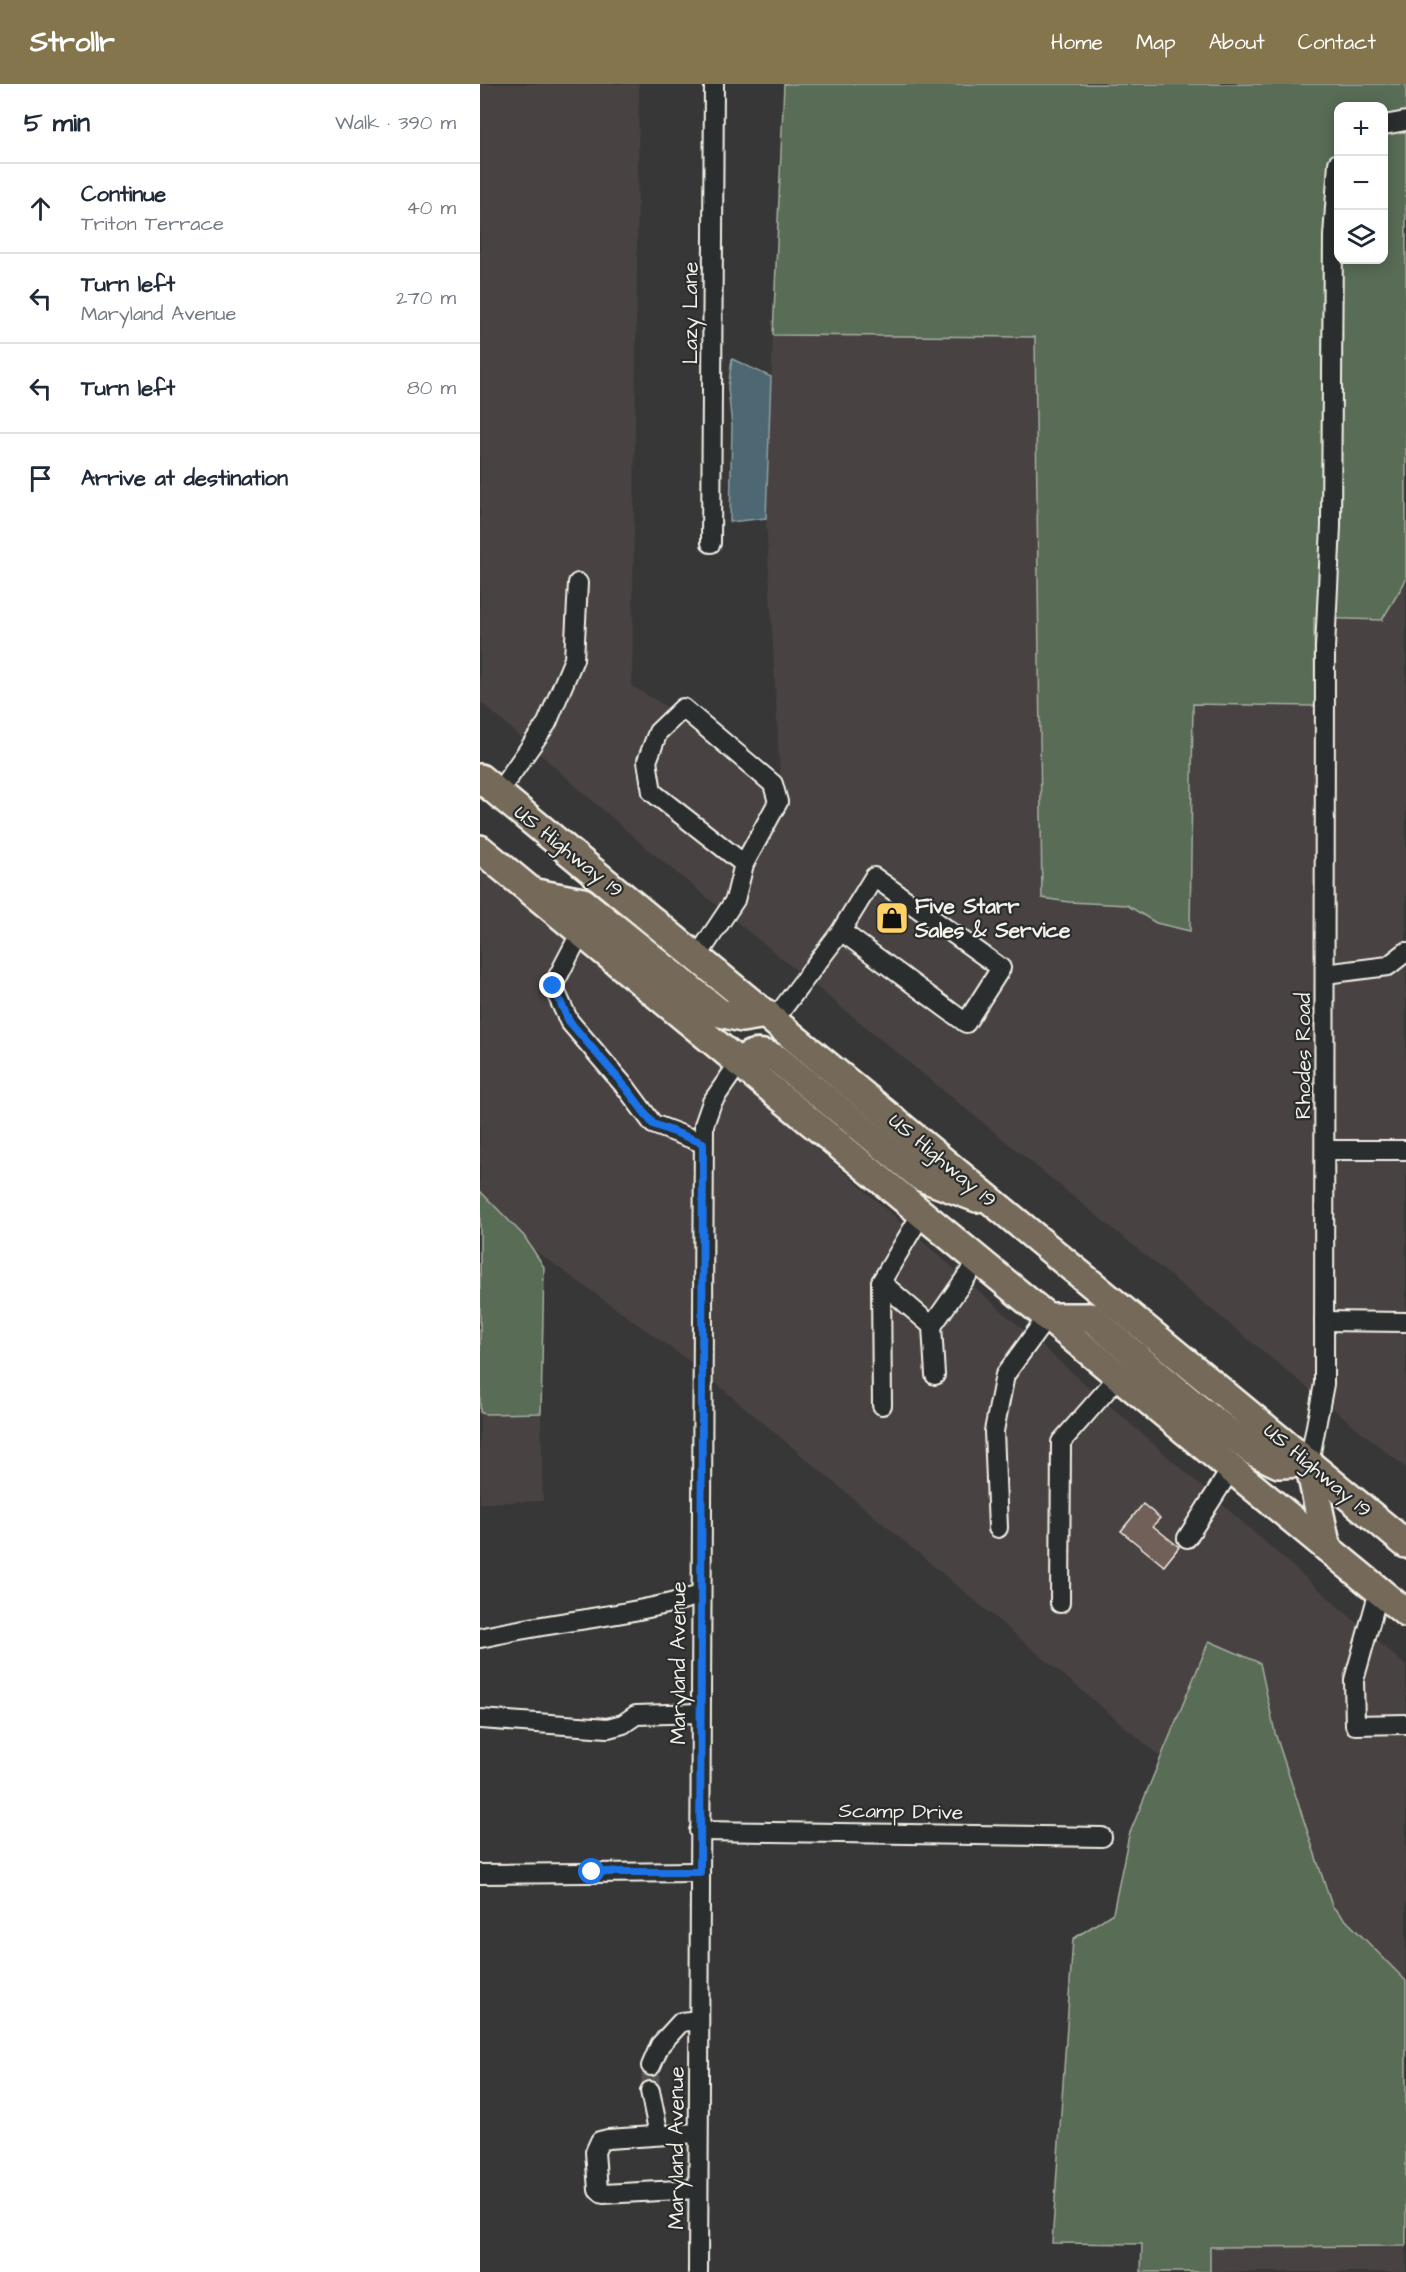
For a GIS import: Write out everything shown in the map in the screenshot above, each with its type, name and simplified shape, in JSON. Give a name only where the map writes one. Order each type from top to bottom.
[{"type":"highway","name":"US Highway 19","points":[[489,785],[1406,1544]]},
{"type":"highway","points":[[480,849],[1406,1613]]},
{"type":"highway","points":[[532,892],[583,902],[720,1013],[742,1018],[770,1017]]},
{"type":"highway","points":[[739,1063],[747,1055],[768,1054],[921,1177],[998,1205]]},
{"type":"highway","points":[[1047,1317],[1090,1317],[1200,1410],[1254,1452],[1279,1464],[1309,1463],[1327,1548]]},
{"type":"street","name":"Lazy Lane","points":[[711,543],[714,84]]},
{"type":"street","points":[[1388,124],[1406,121]]},
{"type":"street","name":"Rhodes Road","points":[[1309,1463],[1324,1384],[1325,648],[1331,526],[1335,210]]},
{"type":"street","points":[[489,785],[547,723],[574,659],[578,583]]},
{"type":"street","points":[[697,957],[735,900],[744,864],[778,802],[773,784],[683,708],[658,732],[647,761],[651,792],[744,864]]},
{"type":"street","points":[[770,1017],[841,931],[874,877],[1001,968],[966,1023],[841,931]]},
{"type":"street","points":[[581,932],[553,986],[569,1021],[627,1089],[653,1124],[703,1143]]},
{"type":"street","points":[[1325,974],[1388,966],[1406,952]]},
{"type":"street","name":"Maryland Avenue","points":[[698,2272],[703,1143],[704,1125],[712,1102],[739,1063]]},
{"type":"street","points":[[1326,1150],[1406,1150]]},
{"type":"street","points":[[882,1404],[881,1282],[922,1214]]},
{"type":"street","points":[[935,1375],[932,1326],[978,1260]]},
{"type":"street","points":[[881,1282],[932,1326]]},
{"type":"street","points":[[998,1528],[994,1431],[1005,1375],[1047,1317]]},
{"type":"street","points":[[1324,1321],[1406,1322]]},
{"type":"street","points":[[1060,1603],[1061,1442],[1119,1376]]},
{"type":"street","points":[[1186,1539],[1231,1468]]},
{"type":"street","points":[[1379,1591],[1354,1680],[1355,1725],[1406,1724]]},
{"type":"street","points":[[480,1638],[516,1630],[585,1620],[700,1595]]},
{"type":"street","points":[[480,1719],[608,1728],[623,1724],[636,1715],[700,1713]]},
{"type":"street","name":"Scamp Drive","points":[[699,1831],[1102,1837]]},
{"type":"street","points":[[480,1874],[700,1872]]},
{"type":"street","points":[[651,2066],[660,2044],[681,2022],[699,2020]]},
{"type":"street","points":[[650,2091],[658,2135]]},
{"type":"street","points":[[698,2133],[600,2141],[595,2152],[598,2190],[603,2194],[698,2189]]},
{"type":"shaded area","points":[[480,84],[639,84],[632,686],[780,776],[766,518],[773,335],[1035,336],[1043,898],[1069,902],[1127,905],[1156,923],[1190,931],[1193,704],[1315,706],[1314,617],[1382,620],[1406,580],[1406,1468],[644,846],[480,701]]},
{"type":"shaded area","points":[[480,862],[667,1017],[1406,1666],[1406,1981],[1332,1906],[1275,1733],[1260,1662],[1209,1641],[1161,1757],[692,1363],[533,1249],[524,1236],[480,1191]]},
{"type":"shaded area","points":[[480,1412],[484,1414],[541,1413],[543,1501],[480,1503]]},
{"type":"shaded area","points":[[1406,2246],[1406,2272],[1210,2272],[1210,2247]]},
{"type":"green space","points":[[784,84],[1406,84],[1406,580],[1382,620],[1314,618],[1315,706],[1193,704],[1190,931],[1156,923],[1127,905],[1042,898],[1035,337],[773,335]]},
{"type":"green space","points":[[480,1191],[524,1236],[544,1267],[541,1413],[484,1414],[480,1412]]},
{"type":"green space","points":[[1209,1641],[1260,1663],[1275,1733],[1332,1906],[1406,1981],[1406,2246],[1210,2247],[1210,2272],[1141,2272],[1142,2244],[1052,2243],[1073,1939],[1113,1913],[1129,1835]]},
{"type":"water","points":[[732,359],[771,377],[766,518],[730,522],[732,426],[728,388]]},
{"type":"building","points":[[1143,1504],[1160,1518],[1153,1526],[1179,1547],[1164,1566],[1121,1531]]},
{"type":"tunnel","points":[[650,2091],[651,2066]]},
{"type":"place","name":"Five Starr Sales & Service","points":[[892,918]]},
{"type":"route","points":[[553,986],[569,1021],[627,1089],[653,1124],[703,1143],[700,1872],[592,1872]]}]
